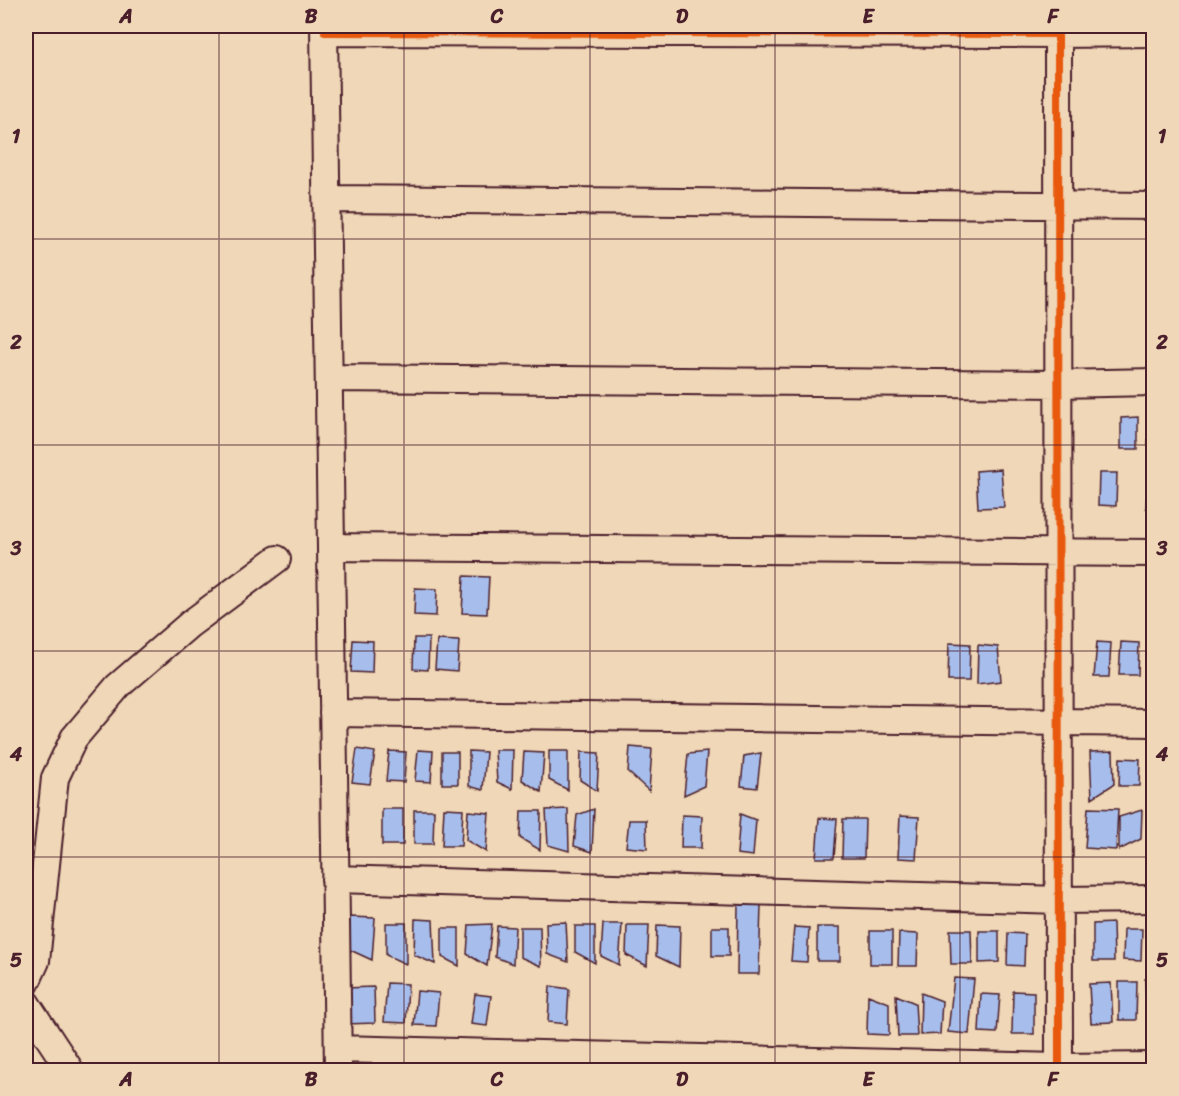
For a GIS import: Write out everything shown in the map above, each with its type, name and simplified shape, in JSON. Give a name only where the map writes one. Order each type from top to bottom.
[{"type":"street","points":[[1154,33],[1058,30],[325,29],[338,1060],[1059,1069],[1154,1066]]},
{"type":"street","points":[[1058,30],[1059,1069]]},
{"type":"street","points":[[327,199],[1154,206]]},
{"type":"street","points":[[329,378],[1058,384],[1154,382]]},
{"type":"street","points":[[331,547],[1154,553]]},
{"type":"street","points":[[26,983],[36,961],[55,778],[74,738],[118,686],[190,624],[277,558]]},
{"type":"street","points":[[333,713],[1154,723]]},
{"type":"street","points":[[335,879],[1060,900],[1154,899]]},
{"type":"street","points":[[26,1004],[70,1071]]},
{"type":"building","points":[[1138,417],[1138,449],[1121,449],[1121,418]]},
{"type":"building","points":[[1149,418],[1154,418],[1154,445],[1148,445]]},
{"type":"building","points":[[1001,469],[1004,507],[978,508],[976,471]]},
{"type":"building","points":[[1099,473],[1117,473],[1116,506],[1098,505]]},
{"type":"building","points":[[1148,477],[1154,478],[1154,508],[1146,508]]},
{"type":"building","points":[[464,576],[489,577],[487,614],[462,613]]},
{"type":"building","points":[[415,588],[437,589],[436,616],[414,615]]},
{"type":"building","points":[[414,638],[429,638],[428,670],[413,669]]},
{"type":"building","points":[[353,640],[373,641],[372,673],[351,672]]},
{"type":"building","points":[[437,640],[459,641],[457,671],[435,669]]},
{"type":"building","points":[[1097,642],[1111,643],[1109,677],[1094,677]]},
{"type":"building","points":[[1121,642],[1139,643],[1138,675],[1119,675]]},
{"type":"building","points":[[949,643],[970,644],[969,681],[948,681]]},
{"type":"building","points":[[978,645],[998,647],[1001,681],[977,684]]},
{"type":"building","points":[[630,747],[652,749],[649,791],[628,772]]},
{"type":"building","points":[[357,749],[375,752],[370,784],[352,782]]},
{"type":"building","points":[[418,750],[433,751],[431,782],[415,781]]},
{"type":"building","points":[[495,750],[513,750],[512,789],[497,782]]},
{"type":"building","points":[[389,751],[406,752],[404,782],[386,781]]},
{"type":"building","points":[[469,751],[486,752],[483,790],[469,786]]},
{"type":"building","points":[[549,751],[568,751],[568,790],[549,780]]},
{"type":"building","points":[[1113,751],[1114,784],[1092,798],[1090,752]]},
{"type":"building","points":[[442,752],[458,752],[458,784],[442,784]]},
{"type":"building","points":[[524,752],[544,753],[541,792],[522,780]]},
{"type":"building","points":[[581,752],[599,753],[597,791],[580,780]]},
{"type":"building","points":[[707,752],[704,786],[684,795],[688,754]]},
{"type":"building","points":[[761,753],[757,788],[741,786],[744,756]]},
{"type":"building","points":[[1120,758],[1140,759],[1139,786],[1119,786]]},
{"type":"building","points":[[1150,759],[1154,759],[1154,784],[1148,784]]},
{"type":"building","points":[[444,808],[463,809],[461,846],[442,846]]},
{"type":"building","points":[[1088,808],[1118,809],[1116,850],[1085,848]]},
{"type":"building","points":[[382,809],[403,809],[403,845],[382,845]]},
{"type":"building","points":[[568,809],[569,851],[548,845],[546,810]]},
{"type":"building","points":[[594,809],[592,852],[574,846],[577,815]]},
{"type":"building","points":[[414,810],[434,810],[433,844],[414,844]]},
{"type":"building","points":[[1142,810],[1141,839],[1119,850],[1119,817]]},
{"type":"building","points":[[1151,810],[1154,811],[1154,844],[1148,847]]},
{"type":"building","points":[[468,811],[489,813],[486,852],[466,840]]},
{"type":"building","points":[[521,811],[541,811],[540,850],[520,838]]},
{"type":"building","points":[[740,814],[756,820],[753,856],[737,854]]},
{"type":"building","points":[[682,815],[702,816],[701,848],[681,848]]},
{"type":"building","points":[[900,816],[919,817],[916,859],[898,858]]},
{"type":"building","points":[[819,818],[837,819],[834,858],[816,858]]},
{"type":"building","points":[[843,819],[865,819],[864,858],[842,858]]},
{"type":"building","points":[[629,820],[646,820],[647,849],[626,847]]},
{"type":"building","points":[[738,905],[761,905],[759,974],[737,974]]},
{"type":"building","points":[[350,917],[375,918],[372,960],[348,949]]},
{"type":"building","points":[[415,919],[433,920],[435,964],[414,955]]},
{"type":"building","points":[[566,922],[568,962],[547,954],[546,923]]},
{"type":"building","points":[[386,923],[406,923],[406,964],[386,955]]},
{"type":"building","points":[[1113,923],[1114,961],[1093,961],[1093,924]]},
{"type":"building","points":[[492,924],[487,966],[467,954],[469,925]]},
{"type":"building","points":[[603,924],[622,924],[619,965],[601,956]]},
{"type":"building","points":[[627,925],[649,925],[647,966],[626,955]]},
{"type":"building","points":[[657,925],[680,926],[679,967],[656,956]]},
{"type":"building","points":[[497,926],[515,927],[513,964],[495,957]]},
{"type":"building","points":[[575,926],[595,926],[595,963],[575,952]]},
{"type":"building","points":[[520,927],[540,927],[541,966],[520,957]]},
{"type":"building","points":[[712,927],[729,927],[729,956],[712,956]]},
{"type":"building","points":[[794,927],[809,928],[807,962],[791,961]]},
{"type":"building","points":[[817,927],[840,927],[840,961],[817,961]]},
{"type":"building","points":[[442,928],[459,928],[459,966],[442,957]]},
{"type":"building","points":[[1124,929],[1142,929],[1141,961],[1123,960]]},
{"type":"building","points":[[950,930],[971,930],[972,964],[951,964]]},
{"type":"building","points":[[870,931],[892,931],[892,964],[870,964]]},
{"type":"building","points":[[979,931],[999,931],[999,962],[979,963]]},
{"type":"building","points":[[1150,931],[1154,931],[1154,956],[1148,955]]},
{"type":"building","points":[[899,933],[918,934],[917,966],[898,966]]},
{"type":"building","points":[[1008,933],[1025,934],[1024,966],[1007,965]]},
{"type":"building","points":[[954,978],[974,979],[969,1034],[948,1032]]},
{"type":"building","points":[[1154,978],[1154,1019],[1147,1021],[1145,979]]},
{"type":"building","points":[[1119,982],[1137,982],[1136,1020],[1119,1020]]},
{"type":"building","points":[[387,983],[408,984],[406,1023],[384,1022]]},
{"type":"building","points":[[1111,983],[1113,1022],[1091,1023],[1089,984]]},
{"type":"building","points":[[550,986],[569,989],[567,1024],[548,1022]]},
{"type":"building","points":[[374,987],[375,1023],[345,1024],[344,988]]},
{"type":"building","points":[[417,991],[439,993],[436,1026],[414,1025]]},
{"type":"building","points":[[1013,991],[1034,992],[1034,1034],[1012,1034]]},
{"type":"building","points":[[921,993],[942,1001],[940,1034],[920,1035]]},
{"type":"building","points":[[475,994],[491,996],[487,1026],[471,1024]]},
{"type":"building","points":[[981,994],[1000,995],[997,1033],[979,1032]]},
{"type":"building","points":[[868,995],[889,1003],[889,1035],[867,1034]]},
{"type":"building","points":[[896,995],[915,1003],[917,1036],[898,1036]]},
{"type":"cycle path","points":[[325,32],[1058,34],[1059,1070]]}]
